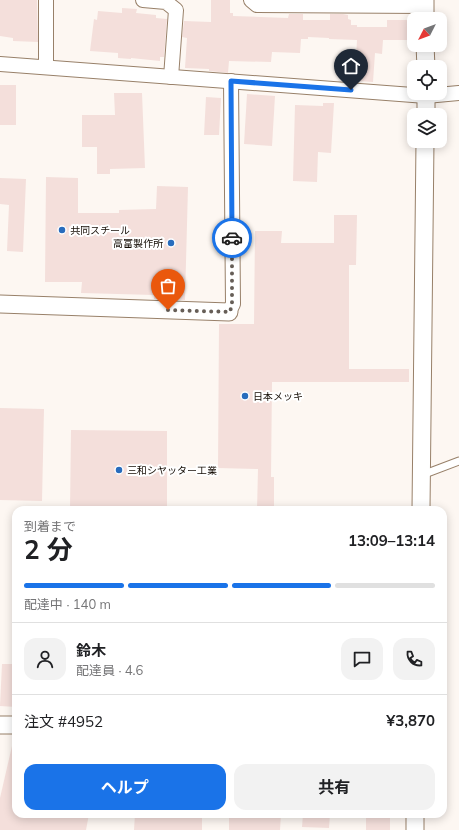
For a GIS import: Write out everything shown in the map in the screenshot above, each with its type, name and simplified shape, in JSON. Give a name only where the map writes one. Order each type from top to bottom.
[{"type":"street","points":[[46,0],[46,66]]},
{"type":"street","points":[[142,0],[166,2],[176,10],[171,77]]},
{"type":"street","points":[[251,0],[257,5],[340,3],[425,8]]},
{"type":"street","points":[[0,64],[46,66],[171,77],[407,93]]},
{"type":"street","points":[[0,304],[230,312],[232,304],[231,81]]},
{"type":"street","points":[[447,93],[459,93]]},
{"type":"street","points":[[420,506],[425,148]]},
{"type":"street","points":[[0,725],[12,725]]},
{"type":"street","points":[[415,818],[415,830]]},
{"type":"lane","points":[[421,475],[459,461]]},
{"type":"building","points":[[0,0],[37,0],[38,42],[13,41],[13,38],[0,36]]},
{"type":"building","points":[[211,0],[230,0],[230,13],[233,13],[233,16],[288,18],[289,14],[303,14],[303,20],[330,20],[330,14],[343,14],[348,15],[348,19],[351,20],[351,25],[357,25],[357,27],[387,27],[387,20],[407,20],[407,40],[383,40],[382,54],[375,53],[373,82],[357,81],[357,40],[308,37],[308,39],[301,39],[300,53],[272,52],[271,62],[229,61],[228,73],[209,71],[209,69],[185,68],[187,38],[182,37],[184,21],[211,22]]},
{"type":"building","points":[[122,8],[137,9],[136,13],[156,15],[156,18],[167,19],[164,57],[160,57],[160,61],[118,58],[118,53],[90,51],[94,19],[97,20],[98,11],[122,13]]},
{"type":"building","points":[[0,85],[16,85],[16,125],[0,125]]},
{"type":"building","points":[[114,93],[142,93],[145,168],[110,169],[110,174],[97,174],[97,147],[82,147],[82,115],[115,115]]},
{"type":"building","points":[[247,94],[275,96],[272,146],[244,144]]},
{"type":"building","points":[[206,97],[221,98],[219,135],[204,135]]},
{"type":"building","points":[[323,103],[334,103],[331,153],[318,152],[317,182],[293,181],[295,105],[323,106]]},
{"type":"building","points":[[46,177],[78,178],[78,213],[119,213],[119,210],[156,209],[157,186],[188,187],[185,300],[154,299],[154,295],[81,293],[82,282],[45,282]]},
{"type":"building","points":[[0,178],[26,179],[23,252],[7,251],[9,205],[0,204]]},
{"type":"building","points":[[334,215],[357,215],[356,265],[349,265],[349,369],[409,369],[409,382],[272,382],[271,477],[274,477],[274,506],[257,506],[258,469],[218,468],[219,324],[254,324],[255,231],[282,231],[281,243],[334,243]]},
{"type":"building","points":[[0,408],[44,409],[42,501],[0,500]]},
{"type":"building","name":"三和シヤッター工業","points":[[71,430],[167,431],[167,506],[70,506]]},
{"type":"building","points":[[2,664],[12,664],[12,707],[0,706]]},
{"type":"building","points":[[12,746],[12,818],[88,818],[86,830],[0,830],[0,798]]},
{"type":"building","points":[[135,818],[202,818],[202,830],[134,830]]},
{"type":"building","points":[[229,818],[281,818],[280,830],[229,830]]},
{"type":"building","points":[[303,818],[330,818],[329,828],[302,827]]},
{"type":"building","points":[[366,818],[390,818],[390,830],[366,830]]},
{"type":"way so far","points":[[168,310],[230,312],[232,304],[232,238]]},
{"type":"place","name":"共同スチール","points":[[62,230]]},
{"type":"place","name":"高富製作所","points":[[171,243]]},
{"type":"place","name":"日本メッキ","points":[[245,396]]},
{"type":"place","name":"三和シヤッター工業","points":[[119,470]]},
{"type":"route","points":[[232,238],[231,81],[351,90]]}]
